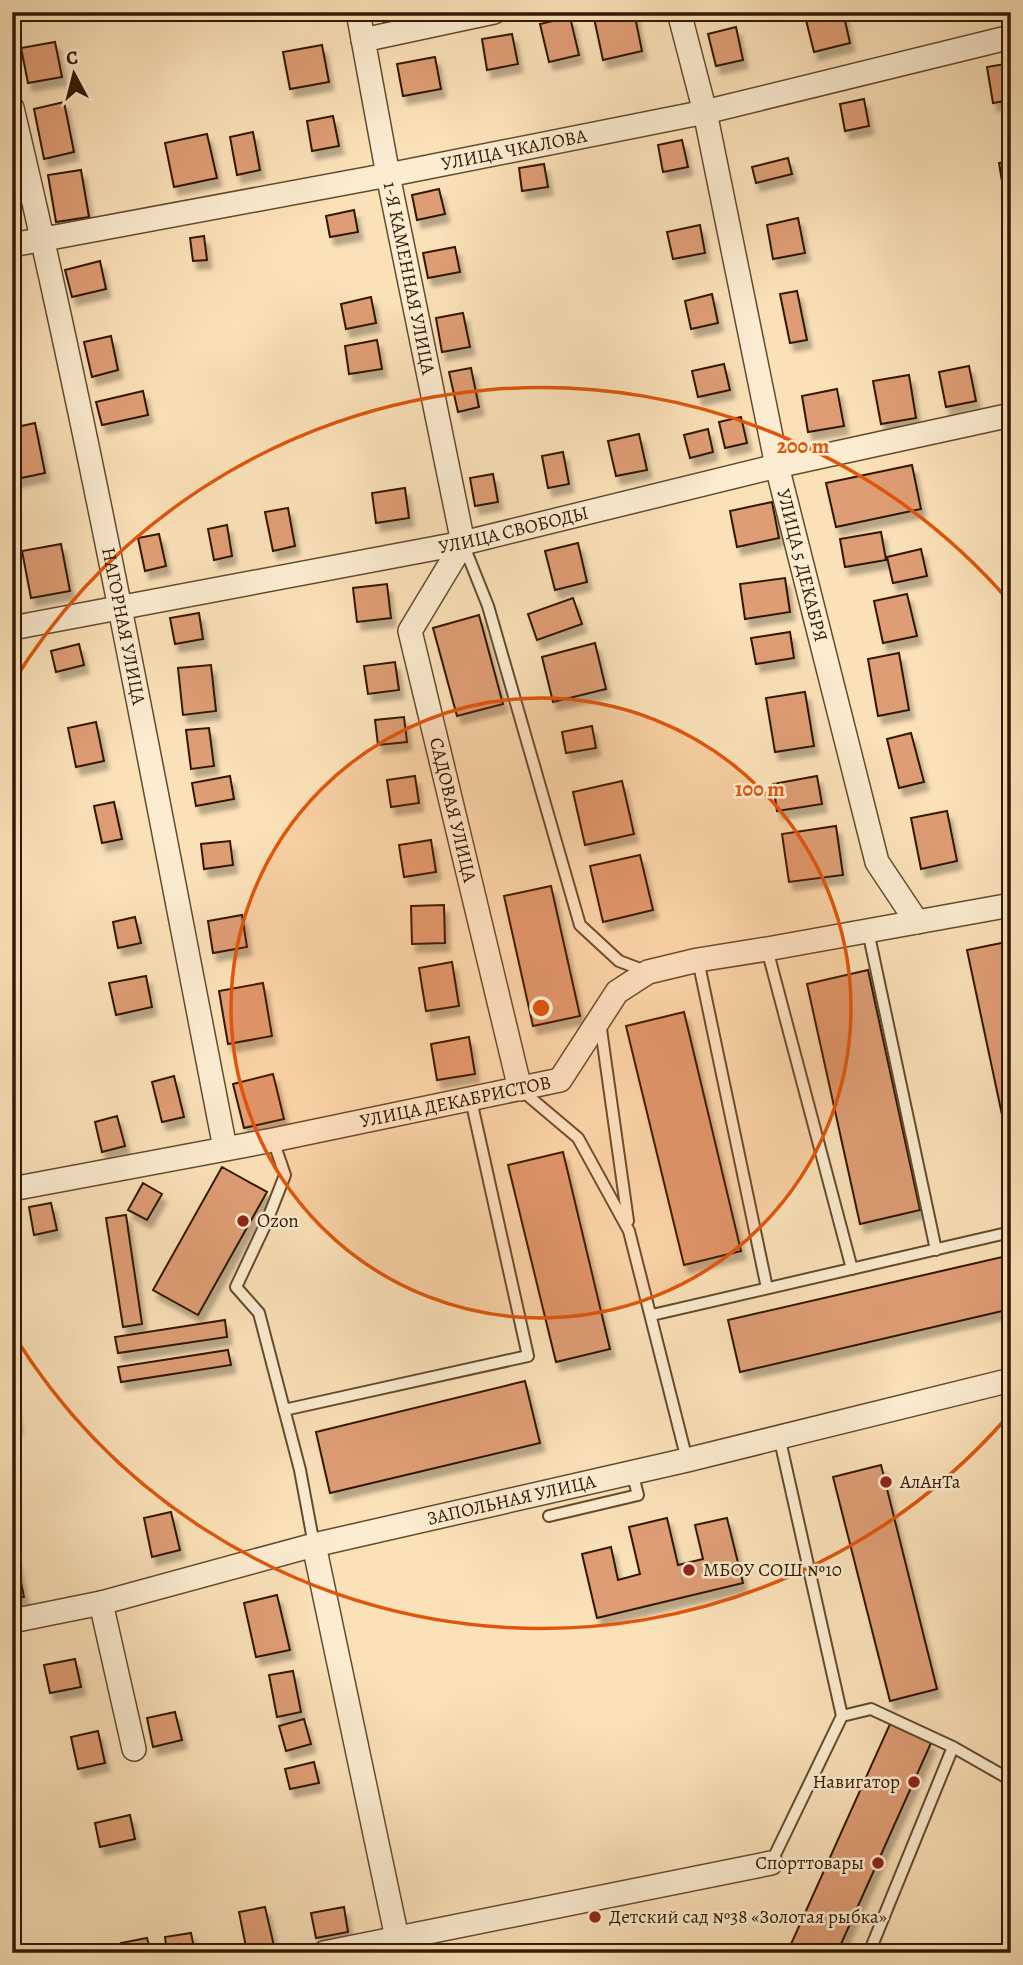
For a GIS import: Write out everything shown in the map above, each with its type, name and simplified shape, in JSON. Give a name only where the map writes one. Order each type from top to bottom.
[{"type":"street","name":"1-Я КАМЕННАЯ УЛИЦА","points":[[358,12],[387,175],[463,543]]},
{"type":"street","points":[[363,40],[494,12]]},
{"type":"street","name":"УЛИЦА 5 ДЕКАБРЯ","points":[[679,12],[705,112],[777,466],[877,862],[917,922]]},
{"type":"street","name":"УЛИЦА ЧКАЛОВА","points":[[12,245],[705,112],[1011,37]]},
{"type":"street","name":"НАГОРНАЯ УЛИЦА","points":[[12,108],[43,239],[120,608],[225,1148]]},
{"type":"street","name":"УЛИЦА СВОБОДЫ","points":[[12,628],[463,543],[777,466],[1011,415]]},
{"type":"street","name":"САДОВАЯ УЛИЦА","points":[[463,543],[410,631],[520,1089]]},
{"type":"street","name":"УЛИЦА ДЕКАБРИСТОВ","points":[[12,1189],[273,1140],[560,1080],[617,992],[648,972],[698,960],[1011,905]]},
{"type":"street","name":"ЗАПОЛЬНАЯ УЛИЦА","points":[[12,1621],[101,1603],[314,1545],[687,1460],[1011,1380]]},
{"type":"street","points":[[314,1545],[397,1938]]},
{"type":"street","points":[[101,1603],[134,1749]]},
{"type":"street","points":[[324,1953],[771,1863]]},
{"type":"lane","points":[[463,543],[488,606],[580,925],[619,961],[648,972]]},
{"type":"lane","points":[[868,930],[936,1250]]},
{"type":"lane","points":[[766,949],[852,1269]]},
{"type":"lane","points":[[698,960],[767,1288]]},
{"type":"lane","points":[[599,1019],[629,1231],[687,1460]]},
{"type":"lane","points":[[520,1089],[578,1138],[629,1231]]},
{"type":"lane","points":[[284,1410],[528,1356],[471,1100]]},
{"type":"lane","points":[[273,1140],[285,1175],[236,1287],[259,1312],[300,1470],[314,1545]]},
{"type":"lane","points":[[652,1315],[1011,1232]]},
{"type":"lane","points":[[771,1863],[842,1716],[779,1436]]},
{"type":"lane","points":[[549,1516],[638,1495],[632,1472]]},
{"type":"lane","points":[[842,1716],[871,1709],[953,1747],[1011,1780]]},
{"type":"lane","points":[[869,1953],[953,1747]]},
{"type":"building","points":[[382,12],[412,12],[413,19],[384,23]]},
{"type":"building","points":[[618,12],[634,12],[642,51],[603,60],[594,18]]},
{"type":"building","points":[[804,12],[843,12],[850,43],[814,52]]},
{"type":"building","points":[[570,17],[579,55],[549,62],[540,24]]},
{"type":"building","points":[[736,27],[743,60],[716,66],[708,34]]},
{"type":"building","points":[[512,34],[518,64],[487,70],[482,39]]},
{"type":"building","points":[[55,42],[62,77],[28,83],[21,48]]},
{"type":"building","points":[[322,45],[329,82],[290,89],[283,52]]},
{"type":"building","points":[[435,57],[441,89],[403,96],[397,64]]},
{"type":"building","points":[[1011,63],[1011,100],[993,103],[987,67]]},
{"type":"building","points":[[864,99],[869,126],[845,131],[840,104]]},
{"type":"building","points":[[64,102],[74,152],[44,159],[34,109]]},
{"type":"building","points":[[333,116],[339,146],[312,151],[307,121]]},
{"type":"building","points":[[253,132],[260,170],[237,175],[230,137]]},
{"type":"building","points":[[207,134],[217,178],[174,187],[165,143]]},
{"type":"building","points":[[682,140],[688,167],[663,172],[658,145]]},
{"type":"building","points":[[788,158],[792,174],[756,183],[752,167]]},
{"type":"building","points":[[1011,161],[1011,192],[1004,193],[999,163]]},
{"type":"building","points":[[544,164],[548,187],[522,191],[519,168]]},
{"type":"building","points":[[81,170],[89,217],[56,222],[48,175]]},
{"type":"building","points":[[439,189],[445,214],[417,220],[412,195]]},
{"type":"building","points":[[354,210],[358,232],[330,237],[326,216]]},
{"type":"building","points":[[798,218],[805,253],[773,259],[767,225]]},
{"type":"building","points":[[700,225],[705,253],[673,259],[667,232]]},
{"type":"building","points":[[204,236],[207,260],[193,261],[190,238]]},
{"type":"building","points":[[455,247],[460,272],[428,278],[423,253]]},
{"type":"building","points":[[100,261],[106,289],[72,297],[65,270]]},
{"type":"building","points":[[797,291],[807,340],[790,343],[780,294]]},
{"type":"building","points":[[712,294],[718,323],[691,329],[685,301]]},
{"type":"building","points":[[371,297],[376,323],[346,329],[341,304]]},
{"type":"building","points":[[463,313],[470,347],[442,352],[436,318]]},
{"type":"building","points":[[111,336],[118,370],[92,377],[84,342]]},
{"type":"building","points":[[377,340],[382,369],[349,374],[345,346]]},
{"type":"building","points":[[724,364],[730,390],[698,397],[692,371]]},
{"type":"building","points":[[969,366],[976,401],[946,407],[939,372]]},
{"type":"building","points":[[471,368],[479,407],[458,412],[449,372]]},
{"type":"building","points":[[909,375],[916,418],[881,424],[873,381]]},
{"type":"building","points":[[837,389],[844,426],[808,432],[802,396]]},
{"type":"building","points":[[143,391],[148,415],[102,425],[96,402]]},
{"type":"building","points":[[741,417],[747,443],[725,448],[719,422]]},
{"type":"building","points":[[35,423],[45,473],[12,480],[12,428]]},
{"type":"building","points":[[708,429],[713,452],[690,458],[684,435]]},
{"type":"building","points":[[639,434],[647,470],[616,476],[608,441]]},
{"type":"building","points":[[563,452],[569,484],[548,488],[542,456]]},
{"type":"building","points":[[912,465],[921,509],[836,527],[826,483]]},
{"type":"building","points":[[493,474],[498,502],[475,506],[470,478]]},
{"type":"building","points":[[405,488],[409,518],[376,523],[372,493]]},
{"type":"building","points":[[772,502],[779,538],[737,547],[730,511]]},
{"type":"building","points":[[288,508],[295,546],[273,551],[265,512]]},
{"type":"building","points":[[227,525],[232,556],[214,560],[208,529]]},
{"type":"building","points":[[881,532],[886,560],[845,567],[840,539]]},
{"type":"building","points":[[159,534],[166,566],[145,571],[138,538]]},
{"type":"building","points":[[578,543],[587,582],[555,590],[545,551]]},
{"type":"building","points":[[61,544],[70,591],[31,598],[22,551]]},
{"type":"building","points":[[921,549],[927,576],[893,583],[887,557]]},
{"type":"building","points":[[785,578],[790,612],[745,619],[740,584]]},
{"type":"building","points":[[387,584],[391,618],[357,622],[353,588]]},
{"type":"building","points":[[907,594],[917,636],[883,643],[874,601]]},
{"type":"building","points":[[573,598],[582,624],[537,640],[528,614]]},
{"type":"building","points":[[199,613],[203,639],[175,644],[170,618]]},
{"type":"building","points":[[479,615],[503,704],[457,716],[433,628]]},
{"type":"building","points":[[790,632],[794,658],[756,664],[751,638]]},
{"type":"building","points":[[595,643],[606,689],[553,702],[542,657]]},
{"type":"building","points":[[79,644],[84,665],[56,672],[51,651]]},
{"type":"building","points":[[899,653],[909,710],[878,716],[868,659]]},
{"type":"building","points":[[395,662],[399,690],[368,694],[364,666]]},
{"type":"building","points":[[211,665],[216,711],[183,715],[178,668]]},
{"type":"building","points":[[805,692],[814,746],[775,752],[766,698]]},
{"type":"building","points":[[404,717],[407,742],[378,745],[375,720]]},
{"type":"building","points":[[96,722],[104,761],[76,767],[68,728]]},
{"type":"building","points":[[592,726],[596,748],[566,753],[562,732]]},
{"type":"building","points":[[209,728],[214,766],[191,769],[186,730]]},
{"type":"building","points":[[911,733],[924,782],[899,788],[887,739]]},
{"type":"building","points":[[230,776],[234,799],[196,806],[192,783]]},
{"type":"building","points":[[415,776],[419,803],[391,807],[387,780]]},
{"type":"building","points":[[817,776],[822,804],[777,811],[773,784]]},
{"type":"building","points":[[622,781],[634,834],[585,845],[573,792]]},
{"type":"building","points":[[114,802],[122,839],[102,843],[94,806]]},
{"type":"building","points":[[947,811],[957,861],[921,869],[911,818]]},
{"type":"building","points":[[836,826],[843,875],[789,882],[782,834]]},
{"type":"building","points":[[431,840],[436,872],[404,877],[399,845]]},
{"type":"building","points":[[230,841],[233,865],[204,869],[201,844]]},
{"type":"building","points":[[640,855],[653,910],[603,922],[590,866]]},
{"type":"building","points":[[551,886],[580,1016],[533,1026],[504,896]]},
{"type":"building","points":[[444,905],[445,943],[412,944],[411,906]]},
{"type":"building","points":[[242,915],[247,947],[213,953],[208,921]]},
{"type":"building","points":[[135,917],[141,943],[118,948],[113,922]]},
{"type":"building","points":[[1011,941],[1011,1157],[967,950]]},
{"type":"building","points":[[452,962],[459,1006],[426,1011],[419,968]]},
{"type":"building","points":[[868,970],[920,1210],[860,1224],[807,984]]},
{"type":"building","points":[[146,976],[152,1007],[116,1015],[109,983]]},
{"type":"building","points":[[263,983],[272,1036],[228,1044],[219,991]]},
{"type":"building","points":[[684,1012],[741,1251],[684,1265],[626,1026]]},
{"type":"building","points":[[469,1037],[475,1074],[437,1080],[431,1044]]},
{"type":"building","points":[[273,1074],[284,1119],[244,1128],[233,1084]]},
{"type":"building","points":[[174,1076],[184,1117],[162,1122],[152,1082]]},
{"type":"building","points":[[117,1116],[125,1146],[102,1152],[95,1122]]},
{"type":"building","points":[[563,1152],[610,1349],[556,1362],[508,1165]]},
{"type":"building","points":[[222,1167],[267,1192],[198,1315],[153,1290]]},
{"type":"building","points":[[143,1183],[162,1194],[147,1220],[128,1210]]},
{"type":"building","points":[[51,1203],[57,1230],[34,1235],[29,1207]]},
{"type":"building","points":[[126,1215],[142,1324],[123,1327],[106,1218]]},
{"type":"building","points":[[1011,1255],[1011,1309],[740,1372],[728,1320]]},
{"type":"building","points":[[225,1320],[227,1337],[118,1353],[115,1337]]},
{"type":"building","points":[[228,1350],[231,1365],[121,1382],[118,1367]]},
{"type":"building","points":[[525,1381],[540,1443],[330,1493],[316,1432]]},
{"type":"building","points":[[12,1402],[18,1425],[12,1426]]},
{"type":"building","points":[[881,1465],[937,1689],[890,1701],[833,1477]]},
{"type":"building","points":[[171,1512],[180,1550],[152,1557],[144,1518]]},
{"type":"building","name":"МБОУ СОШ №10","points":[[667,1518],[678,1565],[703,1559],[695,1525],[727,1518],[743,1583],[597,1618],[582,1554],[611,1547],[618,1580],[640,1574],[629,1527]]},
{"type":"building","points":[[16,1558],[24,1597],[12,1599],[12,1559]]},
{"type":"building","points":[[277,1595],[290,1650],[256,1657],[244,1603]]},
{"type":"building","points":[[75,1659],[81,1687],[50,1693],[44,1665]]},
{"type":"building","points":[[293,1671],[301,1712],[277,1717],[269,1675]]},
{"type":"building","points":[[175,1712],[182,1740],[153,1747],[147,1718]]},
{"type":"building","points":[[304,1719],[311,1744],[286,1751],[279,1726]]},
{"type":"building","points":[[890,1724],[931,1743],[837,1953],[787,1953]]},
{"type":"building","points":[[98,1731],[105,1763],[78,1769],[71,1737]]},
{"type":"building","points":[[314,1762],[319,1783],[290,1789],[285,1769]]},
{"type":"building","points":[[130,1815],[135,1839],[100,1847],[95,1823]]},
{"type":"building","points":[[265,1907],[274,1946],[247,1952],[239,1912]]},
{"type":"building","points":[[344,1907],[348,1932],[316,1938],[311,1913]]},
{"type":"building","points":[[191,1933],[195,1953],[167,1953],[165,1937]]},
{"type":"building","points":[[147,1938],[151,1953],[123,1953],[121,1943]]},
{"type":"place","name":"Ozon","points":[[243,1221]]},
{"type":"place","name":"АлАнТа","points":[[886,1482]]},
{"type":"place","name":"МБОУ СОШ №10","points":[[689,1570]]},
{"type":"place","name":"Навигатор","points":[[914,1782]]},
{"type":"place","name":"Спорттовары","points":[[878,1863]]},
{"type":"place","name":"Детский сад №38 «Золотая рыбка»","points":[[595,1917]]}]
